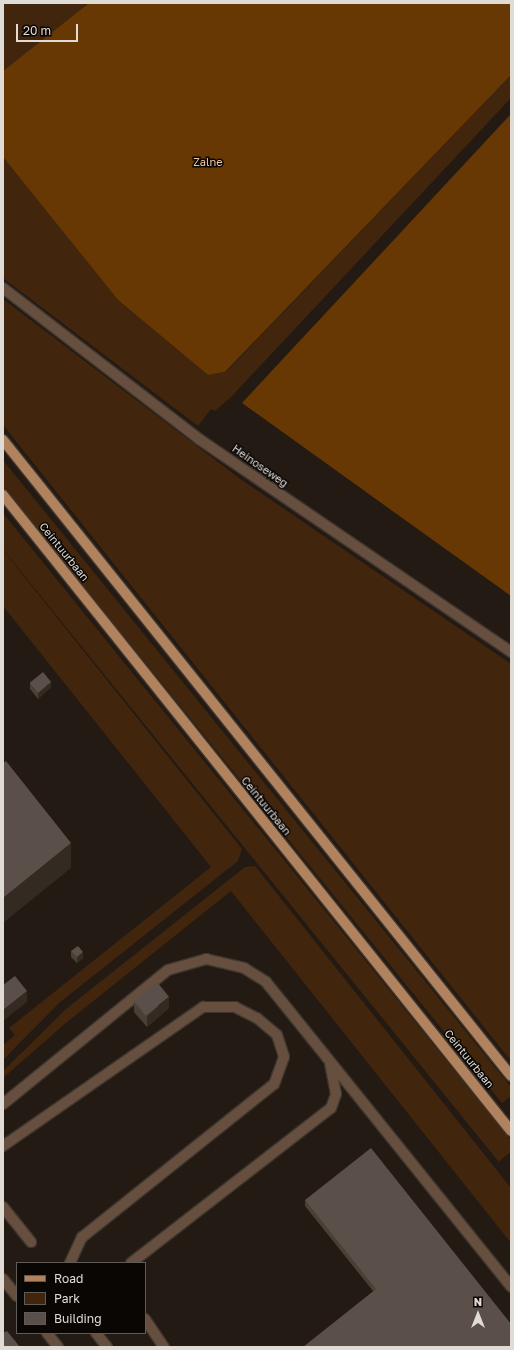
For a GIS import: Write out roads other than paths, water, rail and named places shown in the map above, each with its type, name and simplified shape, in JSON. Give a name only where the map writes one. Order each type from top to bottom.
[{"type":"main road","name":"Ceintuurbaan","points":[[3,440],[511,1076]]},
{"type":"main road","name":"Ceintuurbaan","points":[[3,495],[511,1131]]},
{"type":"street","name":"Heinoseweg","points":[[3,288],[199,439],[511,652]]},
{"type":"street","points":[[3,1104],[168,970],[206,959],[244,968],[266,982],[511,1287]]},
{"type":"street","points":[[3,1146],[203,1007],[235,1007],[257,1018],[277,1035],[284,1057],[274,1084],[82,1237],[70,1262]]},
{"type":"street","points":[[132,1262],[331,1108],[336,1094],[330,1061]]},
{"type":"street","points":[[3,1207],[31,1242]]},
{"type":"street","points":[[3,1279],[16,1295]]},
{"type":"street","points":[[146,1320],[164,1347]]},
{"type":"street","points":[[48,1334],[58,1347]]},
{"type":"street","points":[[97,1334],[107,1347]]},
{"type":"park label","name":"Zalne","points":[[208,162]]}]
